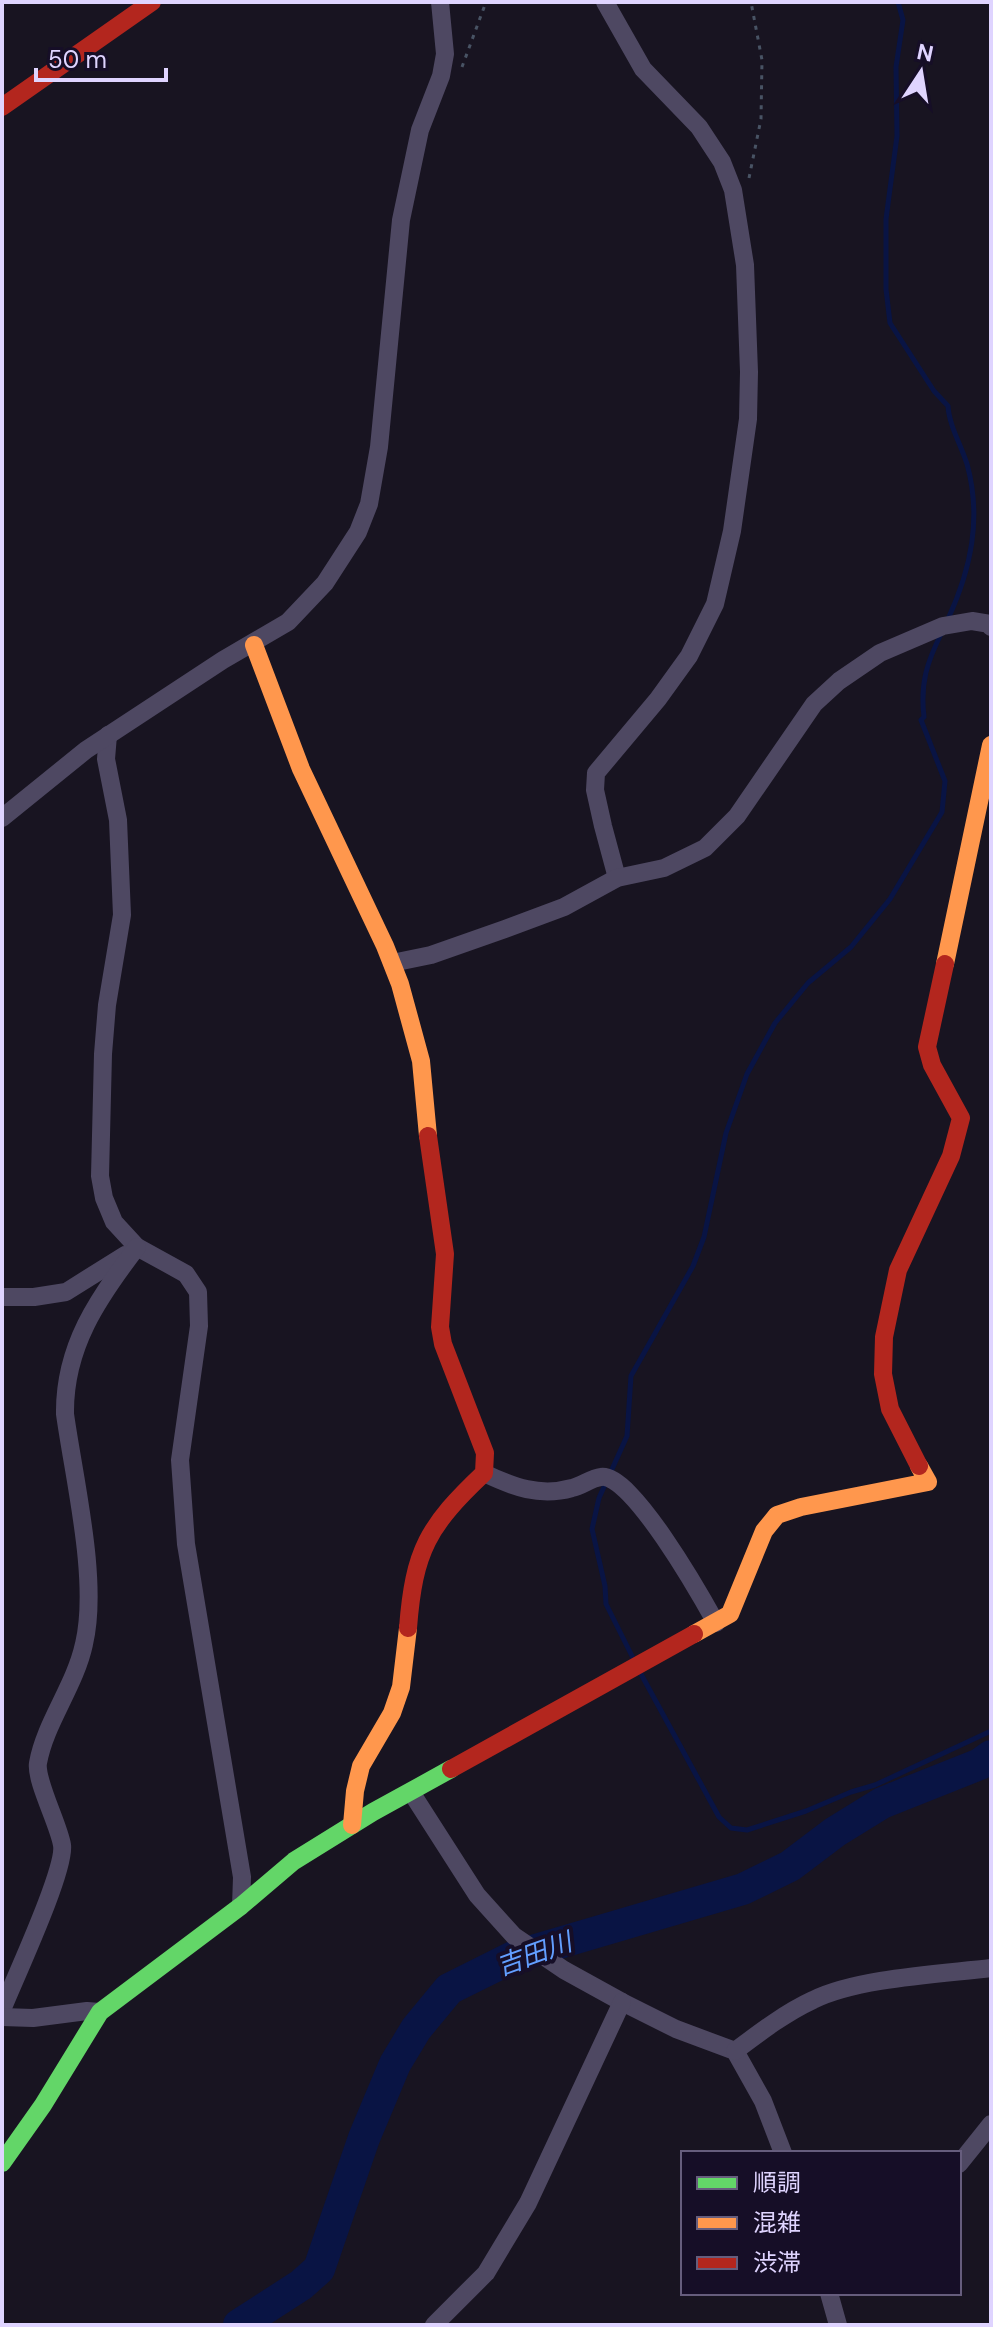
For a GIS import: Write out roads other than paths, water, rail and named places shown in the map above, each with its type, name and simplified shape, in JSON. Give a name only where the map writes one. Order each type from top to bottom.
[{"type":"street","points":[[2,107],[152,2]]},
{"type":"street","points":[[2,818],[86,750],[223,660],[254,645],[288,622],[325,583],[358,532],[369,504],[379,447],[401,220],[420,130],[441,76],[445,54],[440,2]]},
{"type":"street","points":[[605,2],[643,69],[699,127],[722,162],[733,190],[745,265],[749,372],[748,419],[732,531],[715,604],[689,656],[658,699],[596,773],[595,790],[617,878]]},
{"type":"street","points":[[392,963],[431,955],[505,929],[564,907],[617,878],[664,868],[705,848],[737,816],[814,704],[839,681],[880,653],[943,626],[972,621],[990,624],[991,627]]},
{"type":"street","points":[[254,645],[301,769],[400,984],[421,1061],[426,1124],[445,1254],[441,1335],[485,1453],[484,1473],[458,1498],[424,1542],[414,1582],[408,1646],[396,1705],[362,1761],[355,1790],[352,1825]]},
{"type":"street","points":[[108,735],[106,759],[118,820],[122,915],[107,1005],[100,1176],[104,1198],[114,1222],[137,1247],[186,1274],[198,1292],[199,1326],[180,1460],[186,1544],[242,1877],[241,1906]]},
{"type":"street","points":[[2,2163],[43,2105],[100,2012],[241,1906],[294,1861],[352,1825],[730,1614],[764,1531],[777,1515],[801,1507],[928,1482],[890,1409],[883,1374],[884,1337],[898,1270],[951,1156],[961,1118],[932,1065],[927,1047],[991,745]]},
{"type":"street","points":[[2,1297],[34,1297],[66,1292],[137,1247]]},
{"type":"street","points":[[2,2010],[59,1868],[63,1847],[37,1766],[53,1722],[77,1674],[85,1641],[89,1602],[64,1392],[74,1347],[109,1284],[137,1247]]},
{"type":"street","points":[[484,1473],[516,1488],[543,1492],[572,1488],[602,1476],[616,1479],[631,1494],[682,1564],[716,1623]]},
{"type":"street","points":[[411,1792],[477,1895],[514,1936],[564,1970],[622,2002],[676,2029],[735,2051],[763,2101],[782,2151]]},
{"type":"street","points":[[735,2051],[815,1998],[870,1983],[991,1968]]},
{"type":"street","points":[[434,2325],[486,2273],[528,2203],[622,2002]]},
{"type":"street","points":[[2,2017],[33,2018],[100,2012]]},
{"type":"street","points":[[961,2162],[991,2124]]},
{"type":"street","points":[[830,2295],[838,2325]]},
{"type":"waterway","points":[[898,2],[903,20],[896,67],[897,136],[886,219],[886,289],[890,323],[934,391],[948,406],[967,464],[974,504],[968,562],[948,619]]},
{"type":"waterway","points":[[633,1658],[606,1604],[592,1529],[599,1498],[627,1436],[631,1376],[693,1266],[704,1237],[726,1133],[747,1074],[775,1023],[808,983],[851,947],[890,899],[942,812],[945,781],[921,720],[924,717],[926,673],[942,632]]},
{"type":"waterway","points":[[641,1674],[719,1817],[731,1828],[747,1830],[806,1811],[875,1785],[991,1731]]},
{"type":"waterway","name":"吉田川","points":[[239,2325],[301,2285],[319,2269],[364,2138],[395,2064],[416,2029],[449,1989],[515,1956],[743,1889],[790,1866],[835,1832],[882,1803],[980,1764],[991,1756]]}]
